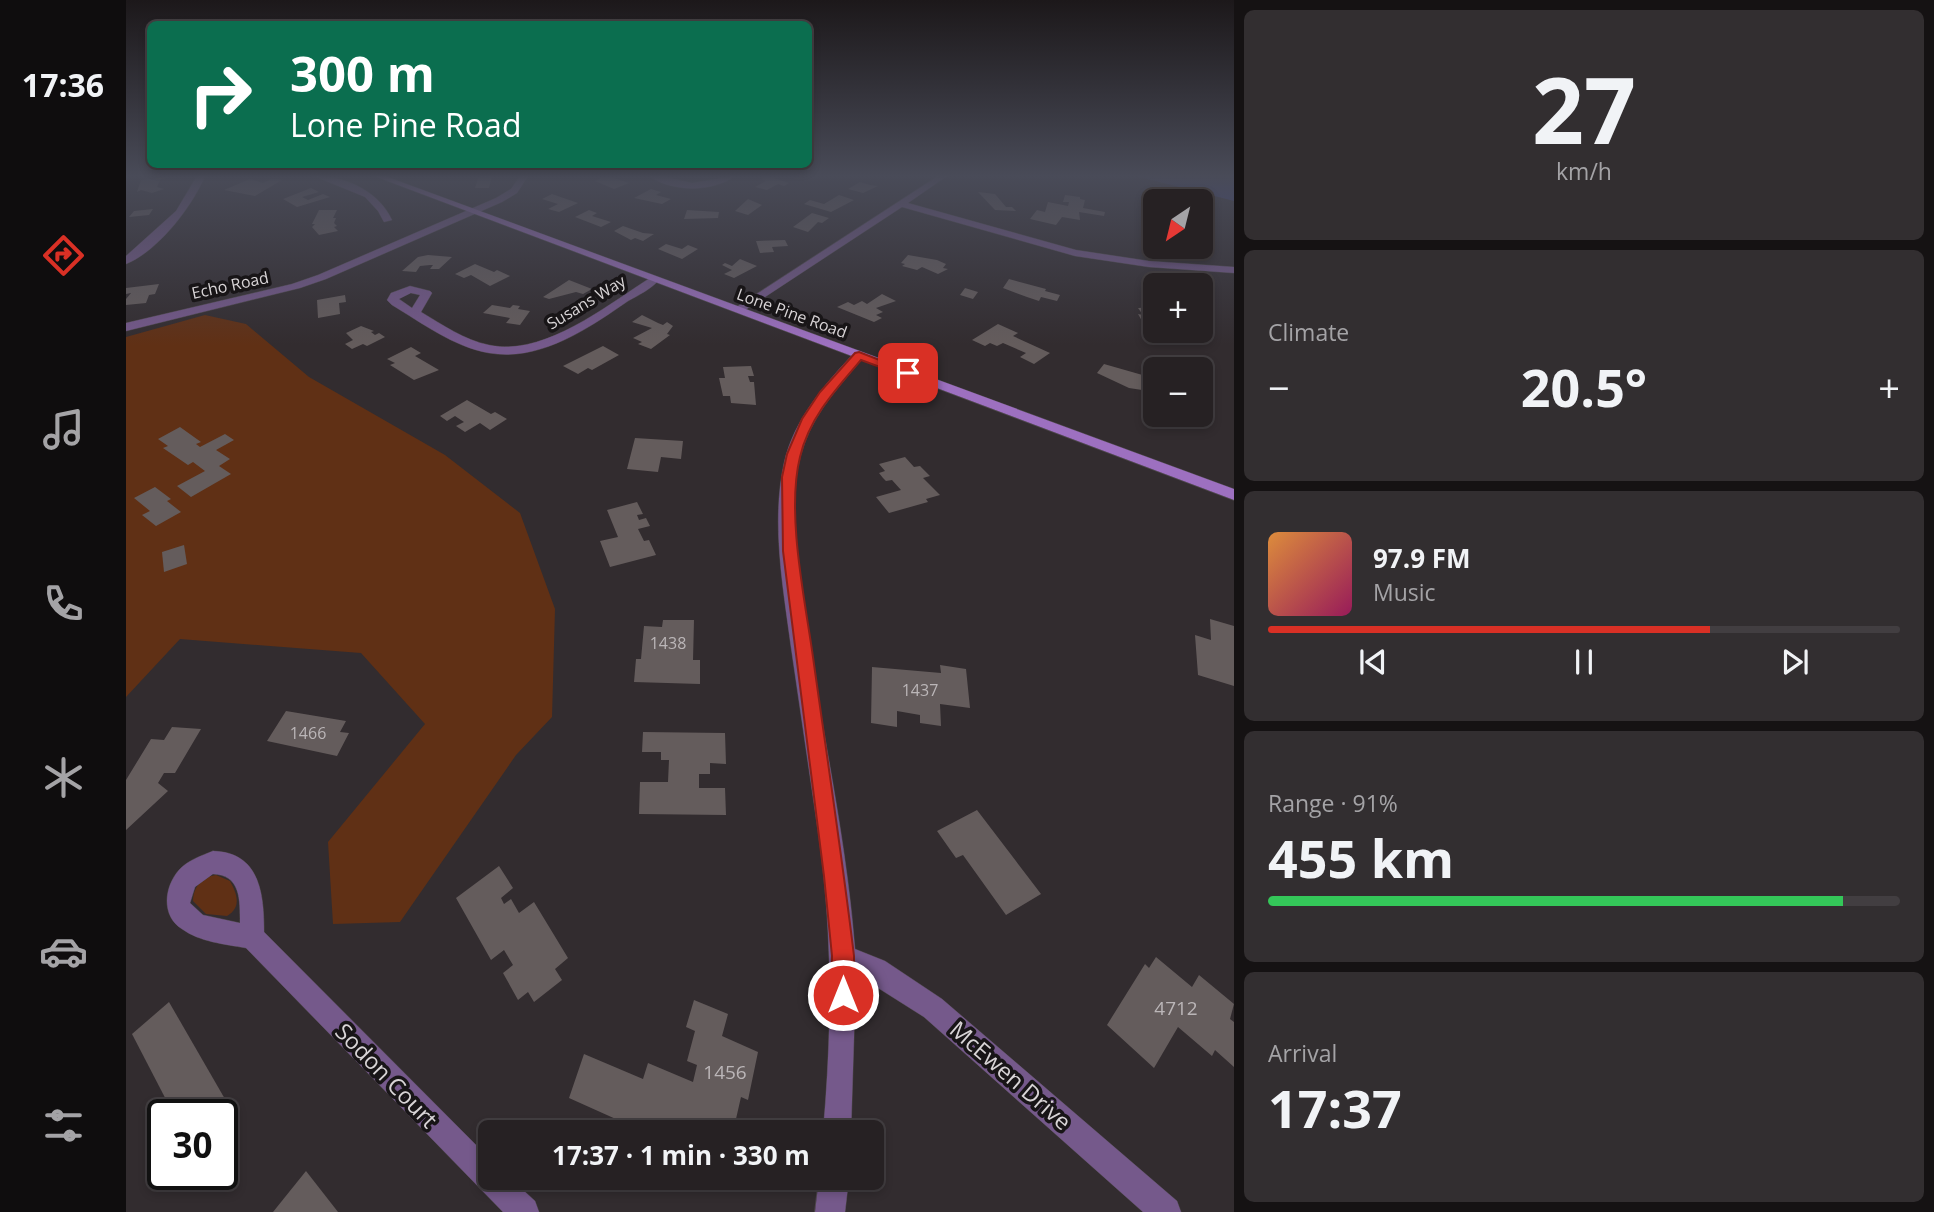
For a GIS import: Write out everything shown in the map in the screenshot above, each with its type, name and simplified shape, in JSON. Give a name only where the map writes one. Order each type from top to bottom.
[{"type":"street","points":[[126,261],[158,233]]},
{"type":"street","name":"Echo Road","points":[[126,327],[296,286],[425,233]]},
{"type":"street","name":"Lone Pine Road","points":[[528,233],[1234,495]]},
{"type":"street","points":[[738,310],[857,233]]},
{"type":"street","points":[[1002,233],[1075,253],[1149,264],[1234,270]]},
{"type":"street","name":"Susans Way","points":[[415,313],[473,345],[499,351],[519,351],[558,339],[654,280]]},
{"type":"street","points":[[837,1120],[843,956],[800,638],[790,551],[788,497],[794,454],[809,419],[825,395],[859,355]]},
{"type":"street","name":"Sodon Court","points":[[252,937],[524,1212]]},
{"type":"street","name":"McEwen Drive","points":[[843,956],[876,970],[933,1008],[1166,1212]]},
{"type":"street","points":[[830,1212],[833,1190]]},
{"type":"shaded area","points":[[205,315],[246,324],[309,377],[445,455],[520,513],[555,609],[552,717],[516,755],[400,922],[333,924],[328,842],[425,724],[361,653],[180,639],[126,697],[126,337]]},
{"type":"shaded area","points":[[216,875],[230,881],[236,895],[235,909],[227,916],[206,914],[193,901],[200,883]]},
{"type":"building","points":[[617,233],[654,234],[643,241],[635,238],[631,240]]},
{"type":"building","points":[[785,240],[788,246],[772,247],[774,252],[760,253],[756,241]]},
{"type":"building","points":[[666,244],[682,249],[688,245],[698,249],[682,259],[658,249]]},
{"type":"building","points":[[908,255],[937,260],[946,264],[943,268],[948,269],[938,274],[922,267],[917,270],[902,266],[905,264],[901,263]]},
{"type":"building","points":[[418,257],[452,257],[439,269],[430,269],[433,265],[430,265],[420,266],[416,272],[402,271]]},
{"type":"building","points":[[740,259],[757,266],[734,278],[724,274],[732,270],[722,265],[725,263],[732,266]]},
{"type":"building","points":[[475,264],[510,276],[490,286],[471,275],[464,278],[455,274]]},
{"type":"building","points":[[1009,279],[1060,295],[1057,301],[1041,297],[1039,301],[1003,288]]},
{"type":"building","points":[[569,280],[592,289],[583,294],[576,292],[549,299],[543,297]]},
{"type":"building","points":[[159,284],[155,294],[149,295],[146,303],[126,305],[126,299],[131,293],[126,294],[126,288]]},
{"type":"building","points":[[965,288],[978,292],[973,299],[960,295]]},
{"type":"building","points":[[882,294],[896,301],[876,308],[883,312],[876,315],[882,318],[874,322],[837,307],[848,302],[854,305],[862,301],[867,304]]},
{"type":"building","points":[[345,295],[346,302],[339,303],[340,314],[318,318],[317,300]]},
{"type":"building","points":[[492,305],[510,308],[513,305],[520,306],[518,309],[530,311],[520,325],[506,323],[510,318],[483,313]]},
{"type":"building","points":[[642,315],[663,325],[667,322],[673,326],[667,334],[670,335],[651,349],[638,344],[642,342],[633,338],[652,328],[632,322]]},
{"type":"building","points":[[998,324],[1018,333],[1013,336],[1050,353],[1034,364],[1020,357],[1026,353],[1003,343],[997,346],[990,343],[985,346],[972,340]]},
{"type":"building","points":[[361,326],[374,331],[371,332],[375,335],[379,333],[385,337],[367,346],[363,344],[352,349],[345,344],[353,340],[346,333]]},
{"type":"building","points":[[603,346],[619,355],[592,370],[588,368],[578,374],[563,366]]},
{"type":"building","points":[[411,347],[421,353],[415,356],[439,370],[414,380],[390,365],[395,363],[387,359]]},
{"type":"building","points":[[1104,364],[1143,375],[1143,390],[1129,388],[1097,373]]},
{"type":"building","points":[[751,366],[754,376],[748,376],[750,382],[754,382],[756,405],[731,403],[730,396],[723,396],[719,378],[725,378],[723,367]]},
{"type":"building","points":[[467,400],[491,414],[495,412],[507,419],[490,430],[480,423],[465,432],[456,426],[464,422],[455,416],[447,421],[440,416]]},
{"type":"building","points":[[180,427],[201,442],[196,444],[200,447],[225,434],[234,440],[216,450],[230,459],[219,466],[231,474],[191,497],[177,486],[205,471],[193,462],[188,465],[163,448],[168,446],[158,439]]},
{"type":"building","points":[[635,438],[683,441],[681,459],[661,457],[658,472],[627,469]]},
{"type":"building","points":[[905,457],[914,467],[920,466],[930,476],[923,478],[940,495],[926,499],[928,502],[889,513],[876,497],[901,490],[892,480],[886,481],[883,478],[879,473],[885,471],[879,464]]},
{"type":"building","points":[[155,487],[171,499],[167,501],[181,512],[156,526],[142,515],[150,511],[134,498]]},
{"type":"building","points":[[637,502],[643,514],[637,515],[639,520],[646,518],[650,526],[638,529],[644,541],[649,540],[656,555],[610,567],[600,541],[618,537],[607,510]]},
{"type":"building","points":[[184,545],[187,564],[164,572],[162,552]]},
{"type":"building","points":[[1210,619],[1234,626],[1234,686],[1198,675],[1195,635],[1211,640]]},
{"type":"building","points":[[663,620],[694,620],[693,660],[700,660],[700,684],[634,682],[636,659],[641,659],[644,626],[662,627]]},
{"type":"building","points":[[940,665],[966,669],[970,708],[940,704],[941,726],[920,723],[920,715],[897,711],[897,727],[871,723],[872,667],[941,673]]},
{"type":"building","points":[[286,711],[346,721],[340,732],[349,733],[337,756],[267,741]]},
{"type":"building","points":[[172,727],[201,729],[175,773],[164,773],[158,783],[168,791],[126,830],[126,780],[151,739],[164,740]]},
{"type":"building","points":[[643,732],[725,733],[726,764],[710,763],[710,774],[699,774],[699,788],[725,788],[726,815],[639,814],[640,782],[668,782],[669,760],[661,760],[661,752],[642,752]]},
{"type":"building","points":[[977,810],[1041,894],[1006,915],[963,855],[956,858],[937,831]]},
{"type":"building","points":[[499,866],[513,888],[501,898],[504,904],[511,899],[519,913],[534,902],[568,958],[555,969],[562,980],[534,1002],[528,992],[518,1000],[503,973],[513,965],[504,950],[491,960],[456,898]]},
{"type":"building","points":[[1156,957],[1192,987],[1199,975],[1234,1004],[1230,1019],[1234,1022],[1234,1067],[1215,1050],[1212,1056],[1178,1027],[1154,1068],[1107,1025],[1145,964],[1149,968]]},
{"type":"building","points":[[694,1000],[728,1014],[722,1036],[758,1052],[748,1100],[741,1097],[736,1120],[618,1120],[569,1098],[584,1054],[643,1079],[648,1063],[693,1082],[697,1065],[687,1061],[695,1031],[686,1027]]},
{"type":"building","points":[[169,1002],[225,1099],[166,1099],[132,1034]]},
{"type":"building","points":[[306,1171],[338,1212],[273,1212]]},
{"type":"route","points":[[843,995],[843,956],[834,876],[790,551],[789,477],[794,454],[809,419],[825,395],[859,355],[908,373]]}]
